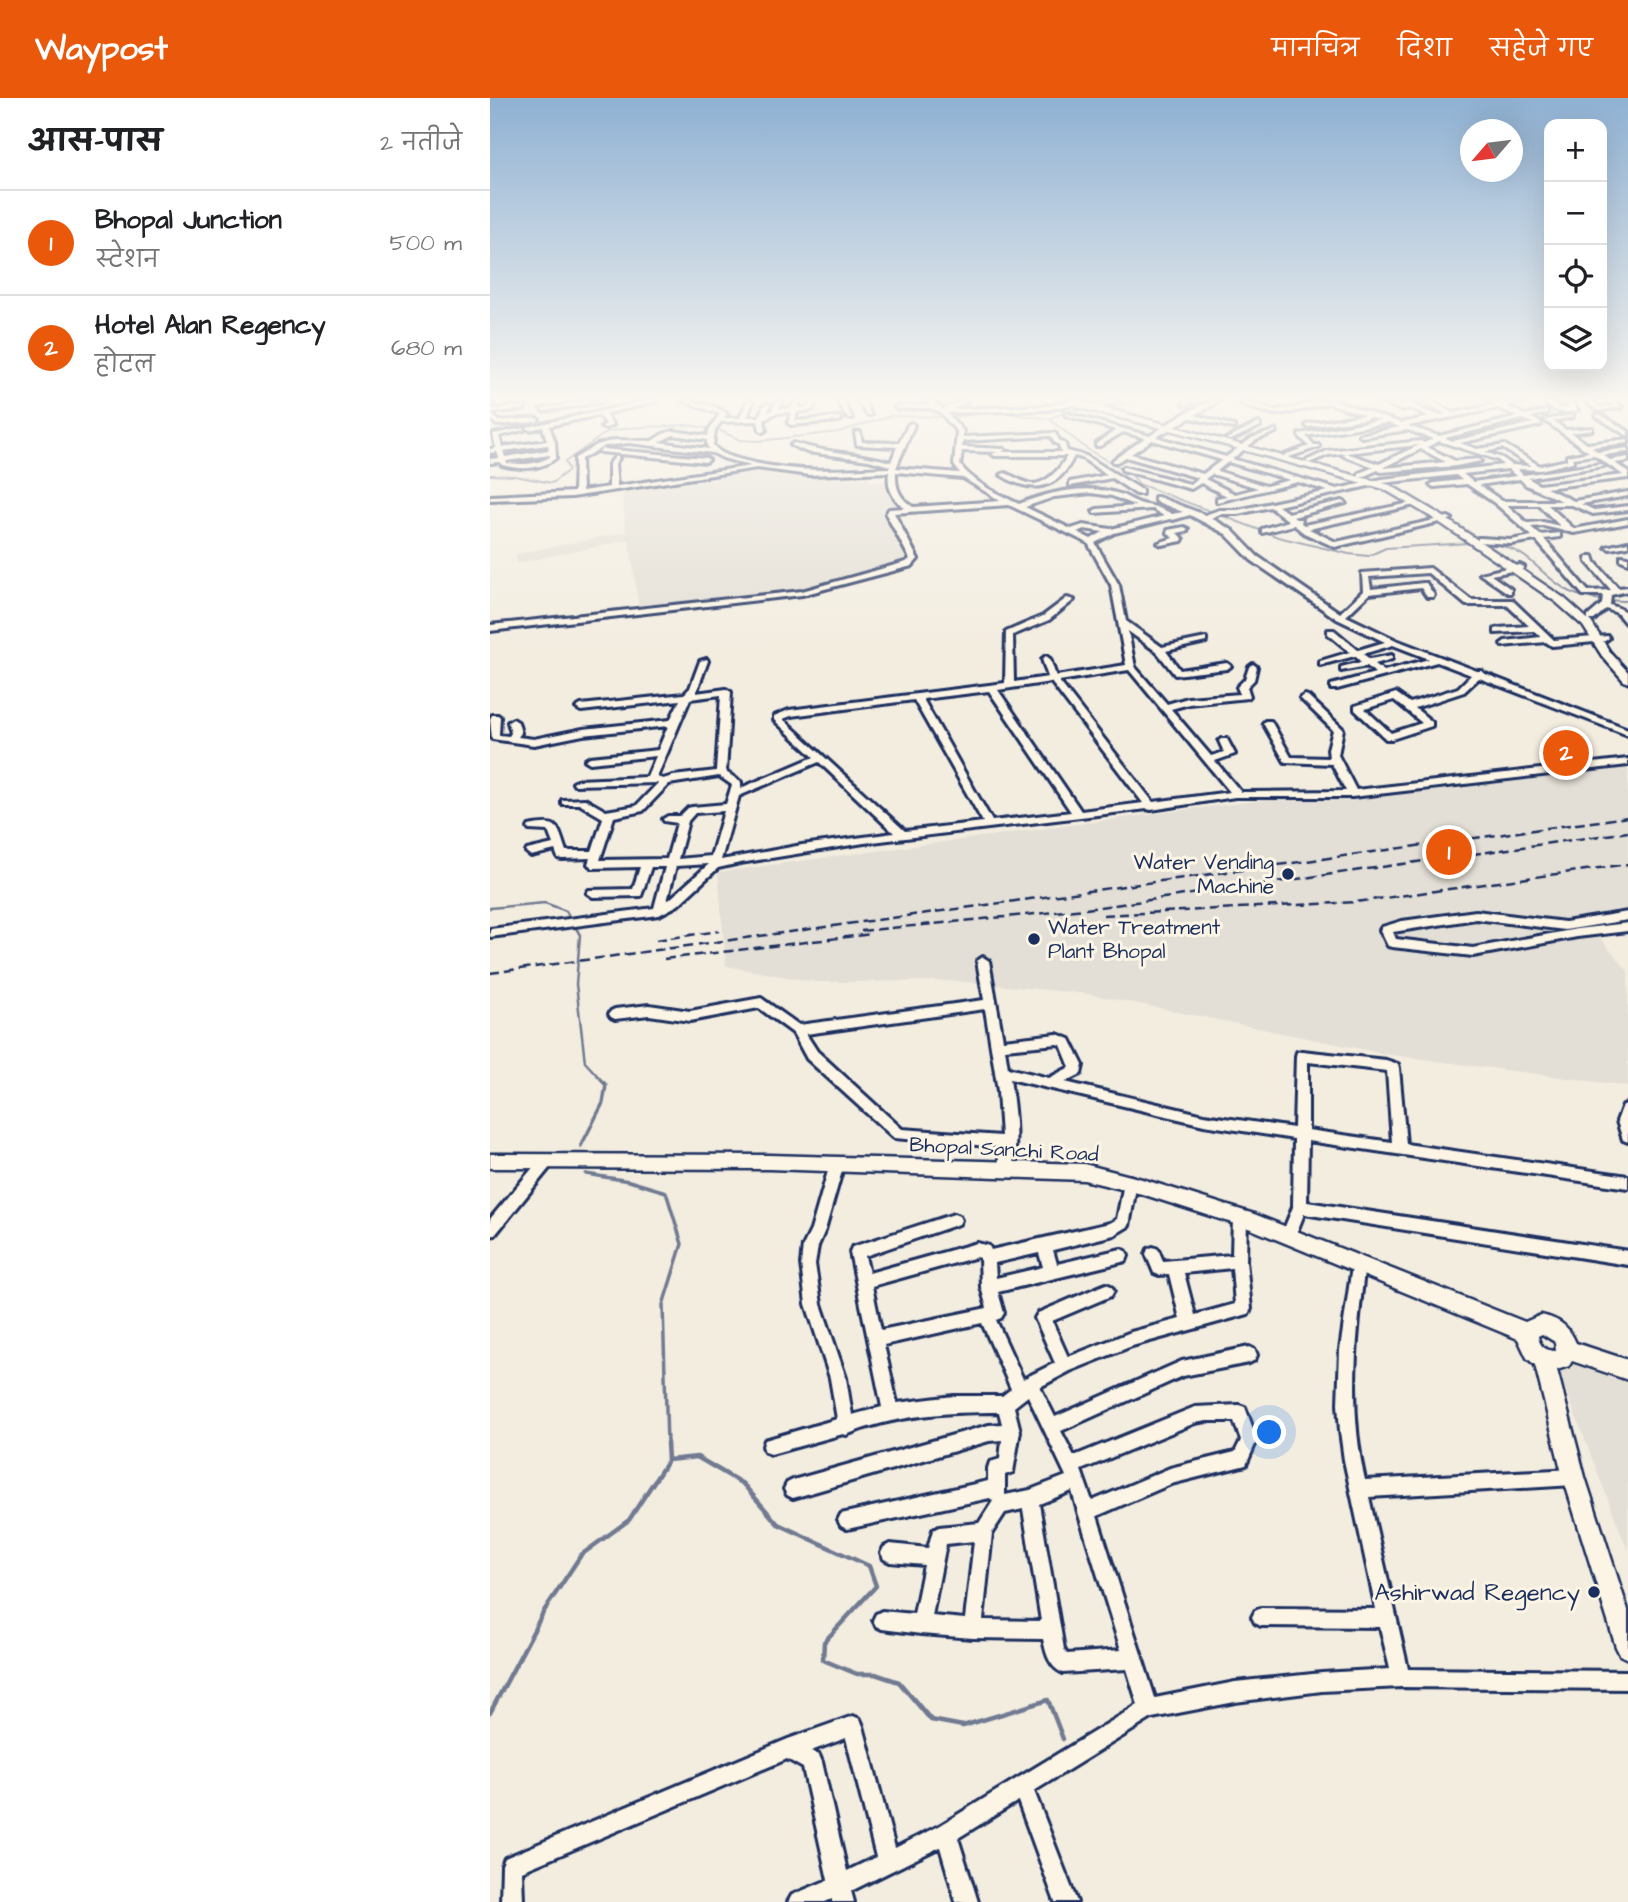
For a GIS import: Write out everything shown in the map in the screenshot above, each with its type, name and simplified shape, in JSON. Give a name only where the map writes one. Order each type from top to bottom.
[{"type":"main road","points":[[1384,485],[1445,519],[1591,618],[1600,638],[1628,679]]},
{"type":"main road","points":[[1385,485],[1481,540],[1582,619],[1628,668]]},
{"type":"main road","name":"Bhopal Sanchi Road","points":[[490,1161],[837,1164],[1084,1172],[1130,1182],[1289,1234],[1528,1334]]},
{"type":"main road","points":[[1548,1325],[1564,1338],[1568,1350],[1562,1359],[1544,1359],[1533,1351],[1528,1334],[1535,1326],[1548,1325]]},
{"type":"main road","points":[[1568,1350],[1628,1370]]},
{"type":"main road","points":[[1544,1359],[1574,1477],[1628,1647]]},
{"type":"street","points":[[578,485],[578,494]]},
{"type":"street","points":[[490,498],[578,494],[631,485]]},
{"type":"street","points":[[893,485],[893,493],[897,499],[912,509]]},
{"type":"street","points":[[981,485],[1091,542],[1115,585],[1131,667],[1207,760],[1239,794]]},
{"type":"street","points":[[1088,485],[1094,492]]},
{"type":"street","points":[[1115,495],[1139,492],[1128,485]]},
{"type":"street","points":[[1214,485],[1233,496]]},
{"type":"street","points":[[1257,485],[1266,488]]},
{"type":"street","points":[[1220,500],[1278,485]]},
{"type":"street","points":[[1314,485],[1333,492],[1342,503],[1373,520]]},
{"type":"street","points":[[1205,518],[1217,513],[1238,512],[1364,485]]},
{"type":"street","points":[[1434,485],[1442,493]]},
{"type":"street","points":[[1473,485],[1500,503],[1559,557],[1586,593],[1628,589]]},
{"type":"street","points":[[1534,485],[1568,503],[1598,512],[1628,529]]},
{"type":"street","points":[[1537,487],[1551,485]]},
{"type":"street","points":[[1549,493],[1593,487]]},
{"type":"street","points":[[490,628],[788,595],[898,569],[914,559],[890,513],[912,509],[1017,505],[1035,499],[1080,492],[1115,495],[1144,507]]},
{"type":"street","points":[[1080,492],[1111,531]]},
{"type":"street","points":[[1500,503],[1568,503],[1628,494]]},
{"type":"street","points":[[1158,499],[1205,518],[1228,532],[1254,558],[1340,617],[1393,642],[1628,732]]},
{"type":"street","points":[[1293,521],[1342,503]]},
{"type":"street","points":[[1520,503],[1528,510]]},
{"type":"street","points":[[1541,503],[1569,530]]},
{"type":"street","points":[[1568,503],[1593,528]]},
{"type":"street","points":[[1293,521],[1361,515],[1415,504]]},
{"type":"street","points":[[1272,505],[1312,534],[1335,545],[1445,519]]},
{"type":"street","points":[[1097,511],[1153,507],[1194,537]]},
{"type":"street","points":[[1598,512],[1628,508]]},
{"type":"street","points":[[1383,510],[1391,516]]},
{"type":"street","points":[[1091,542],[1111,531],[1172,519],[1191,512]]},
{"type":"street","points":[[1263,527],[1328,514]]},
{"type":"street","points":[[1535,517],[1543,524]]},
{"type":"street","points":[[1522,525],[1543,524],[1569,530],[1628,521]]},
{"type":"street","points":[[1400,522],[1409,528]]},
{"type":"street","points":[[1382,526],[1391,531]]},
{"type":"street","points":[[1070,532],[1083,527],[1111,531]]},
{"type":"street","points":[[1162,543],[1179,539],[1171,532],[1184,529]]},
{"type":"street","points":[[1312,534],[1334,529]]},
{"type":"street","points":[[1323,539],[1366,529]]},
{"type":"street","points":[[1510,530],[1522,540]]},
{"type":"street","points":[[1481,540],[1522,540],[1557,535]]},
{"type":"street","points":[[1610,548],[1628,544]]},
{"type":"street","points":[[1590,558],[1612,592]]},
{"type":"street","points":[[1508,591],[1483,574],[1517,568]]},
{"type":"street","points":[[1367,592],[1365,575],[1430,570],[1469,603],[1510,601],[1535,628],[1555,644],[1600,638]]},
{"type":"street","points":[[1340,617],[1367,592],[1423,584],[1430,595]]},
{"type":"street","points":[[1591,618],[1605,605],[1612,592]]},
{"type":"street","points":[[1010,685],[1009,634],[1046,618],[1070,600]]},
{"type":"street","points":[[1605,605],[1620,611],[1628,621]]},
{"type":"street","points":[[1124,624],[1160,650],[1180,674],[1227,666]]},
{"type":"street","points":[[1498,631],[1535,628]]},
{"type":"street","points":[[1331,632],[1382,674]]},
{"type":"street","points":[[1504,644],[1547,639]]},
{"type":"street","points":[[1160,650],[1203,640]]},
{"type":"street","points":[[1323,663],[1393,642]]},
{"type":"street","points":[[1370,649],[1412,666]]},
{"type":"street","points":[[1344,669],[1389,657]]},
{"type":"street","points":[[1046,659],[1053,679],[1151,807]]},
{"type":"street","points":[[1334,687],[1439,659]]},
{"type":"street","points":[[651,779],[686,697],[694,689],[704,661]]},
{"type":"street","points":[[901,833],[777,718],[789,713],[992,688],[1131,667]]},
{"type":"street","points":[[1165,708],[1188,701],[1245,696],[1242,687],[1250,680],[1253,667]]},
{"type":"street","points":[[1408,706],[1461,690],[1479,673]]},
{"type":"street","points":[[992,688],[1079,815]]},
{"type":"street","points":[[581,708],[726,692],[721,773]]},
{"type":"street","points":[[1396,696],[1408,706],[1429,724],[1389,737],[1358,708],[1396,696]]},
{"type":"street","points":[[917,697],[989,824]]},
{"type":"street","points":[[1305,698],[1338,729],[1332,753],[1343,770],[1351,791]]},
{"type":"street","points":[[495,717],[495,737],[534,741],[583,732],[674,723]]},
{"type":"street","points":[[513,722],[516,733],[513,738]]},
{"type":"street","points":[[1268,723],[1288,760],[1335,761]]},
{"type":"street","points":[[1207,760],[1230,754],[1224,741]]},
{"type":"street","points":[[590,760],[663,752]]},
{"type":"street","points":[[1454,781],[1628,757]]},
{"type":"street","points":[[735,794],[821,758]]},
{"type":"street","points":[[610,814],[593,864],[715,862],[901,833],[1151,807],[1239,794],[1248,797],[1351,791],[1628,762]]},
{"type":"street","points":[[490,933],[659,911],[674,902],[715,862],[737,785],[721,773],[666,782],[651,779],[578,783]]},
{"type":"street","points":[[566,802],[581,801],[604,815],[639,809],[666,782]]},
{"type":"street","points":[[659,911],[683,820],[692,810],[731,807]]},
{"type":"street","points":[[668,819],[683,820]]},
{"type":"street","points":[[533,828],[552,827],[562,855],[596,854]]},
{"type":"street","points":[[531,852],[557,846]]},
{"type":"street","points":[[626,864],[630,852]]},
{"type":"street","points":[[593,893],[637,893],[647,864]]},
{"type":"street","points":[[1628,916],[1595,927],[1473,952],[1392,943],[1386,930],[1402,925],[1476,915],[1565,926],[1595,927],[1628,927]]},
{"type":"street","points":[[983,961],[1004,1072],[1009,1142],[1005,1169]]},
{"type":"street","points":[[615,1014],[649,1010],[690,1016],[761,1003],[797,1030],[812,1055],[899,1134],[1009,1142]]},
{"type":"street","points":[[797,1030],[989,1004]]},
{"type":"street","points":[[998,1045],[1058,1039],[1066,1042],[1077,1065],[1076,1070],[1051,1083]]},
{"type":"street","points":[[1289,1234],[1300,1207],[1302,1056],[1386,1065],[1395,1072],[1399,1148]]},
{"type":"street","points":[[1004,1072],[1205,1120],[1628,1182]]},
{"type":"street","points":[[1628,1109],[1624,1121],[1628,1136]]},
{"type":"street","points":[[490,1230],[546,1161]]},
{"type":"street","points":[[837,1164],[818,1230],[812,1240],[808,1281],[839,1380],[846,1427]]},
{"type":"street","points":[[987,1258],[1119,1226],[1125,1216],[1130,1182]]},
{"type":"street","points":[[1300,1207],[1628,1258]]},
{"type":"street","points":[[771,1446],[846,1427],[891,1412],[954,1404],[1006,1404],[1026,1388],[1064,1366],[1131,1339],[1243,1309],[1239,1261],[1240,1217]]},
{"type":"street","points":[[891,1412],[858,1251],[954,1220]]},
{"type":"street","points":[[1044,1245],[1052,1272]]},
{"type":"street","points":[[865,1281],[977,1250],[984,1251],[987,1258],[989,1287],[996,1313],[876,1339]]},
{"type":"street","points":[[1153,1254],[1159,1268],[1239,1261]]},
{"type":"street","points":[[989,1287],[1121,1256]]},
{"type":"street","points":[[1358,1264],[1345,1355],[1345,1410],[1359,1489],[1401,1678]]},
{"type":"street","points":[[1175,1266],[1189,1322]]},
{"type":"street","points":[[1064,1366],[1043,1318],[1106,1291]]},
{"type":"street","points":[[986,1315],[1026,1388],[1053,1426],[1073,1473],[1149,1709]]},
{"type":"street","points":[[1053,1426],[1182,1369],[1250,1355]]},
{"type":"street","points":[[973,1629],[984,1531],[998,1496],[996,1468],[1007,1466],[1012,1431],[1006,1404]]},
{"type":"street","points":[[848,1520],[998,1496],[1030,1499],[1073,1473],[1207,1413],[1239,1413],[1249,1440],[1240,1460],[1170,1476],[1087,1512]]},
{"type":"street","points":[[793,1489],[989,1433],[1012,1431]]},
{"type":"street","points":[[1359,1489],[1574,1477]]},
{"type":"street","points":[[1030,1499],[1055,1653],[1063,1664],[1132,1660]]},
{"type":"street","points":[[921,1625],[939,1536],[984,1531]]},
{"type":"street","points":[[890,1553],[935,1558]]},
{"type":"street","points":[[1261,1617],[1388,1618]]},
{"type":"street","points":[[882,1620],[973,1629],[1052,1630]]},
{"type":"street","points":[[799,1902],[841,1894],[888,1862],[946,1833],[1149,1709],[1235,1692],[1322,1682],[1401,1678],[1628,1680]]},
{"type":"street","points":[[512,1902],[512,1865],[788,1749],[853,1726],[888,1862]]},
{"type":"street","points":[[788,1749],[812,1762],[841,1894]]},
{"type":"street","points":[[1022,1786],[1066,1902]]},
{"type":"street","points":[[946,1833],[967,1902]]},
{"type":"shaded area","points":[[642,485],[889,485],[890,493],[902,506],[883,511],[909,554],[907,561],[811,589],[639,609],[629,540],[517,563],[516,554],[626,532],[621,488]]},
{"type":"shaded area","points":[[1628,766],[1628,911],[1583,918],[1628,971],[1628,1086],[1391,1055],[1089,994],[955,981],[815,982],[726,966],[718,872],[1280,798],[1365,797]]},
{"type":"shaded area","points":[[1549,1347],[1628,1378],[1628,1551]]},
{"type":"waterway","points":[[1142,485],[1278,537],[1349,554],[1368,556],[1386,548],[1469,543]]},
{"type":"waterway","points":[[1491,543],[1516,551],[1558,584],[1583,597],[1628,601]]},
{"type":"waterway","points":[[490,908],[545,903],[566,911],[580,935],[576,984],[585,1062],[605,1084]]},
{"type":"waterway","points":[[581,1146],[603,1103],[605,1084]]},
{"type":"waterway","points":[[586,1174],[629,1181],[666,1192],[682,1244],[663,1305],[667,1444]]},
{"type":"waterway","points":[[667,1443],[668,1460]]},
{"type":"waterway","points":[[668,1460],[697,1457],[743,1484],[778,1524],[869,1566],[876,1586],[824,1642],[823,1660],[857,1674],[875,1674],[899,1682],[931,1720],[963,1726],[1048,1700],[1063,1739]]},
{"type":"waterway","points":[[490,1713],[544,1611],[581,1555],[629,1520],[668,1460]]},
{"type":"railway","points":[[490,973],[1628,817]]},
{"type":"railway","points":[[861,931],[1086,909],[1628,832]]},
{"type":"railway","points":[[1103,915],[1356,902],[1628,864]]},
{"type":"railway","points":[[656,940],[719,931]]},
{"type":"railway","points":[[664,959],[872,934]]},
{"type":"place","name":"Hotel Alan Regency","points":[[1566,753]]},
{"type":"place","name":"Bhopal Junction","points":[[1449,852]]},
{"type":"place","name":"Water Vending Machine","points":[[1288,874]]},
{"type":"place","name":"Water Treatment Plant Bhopal","points":[[1034,939]]},
{"type":"place","name":"Ashirwad Regency","points":[[1594,1592]]}]
